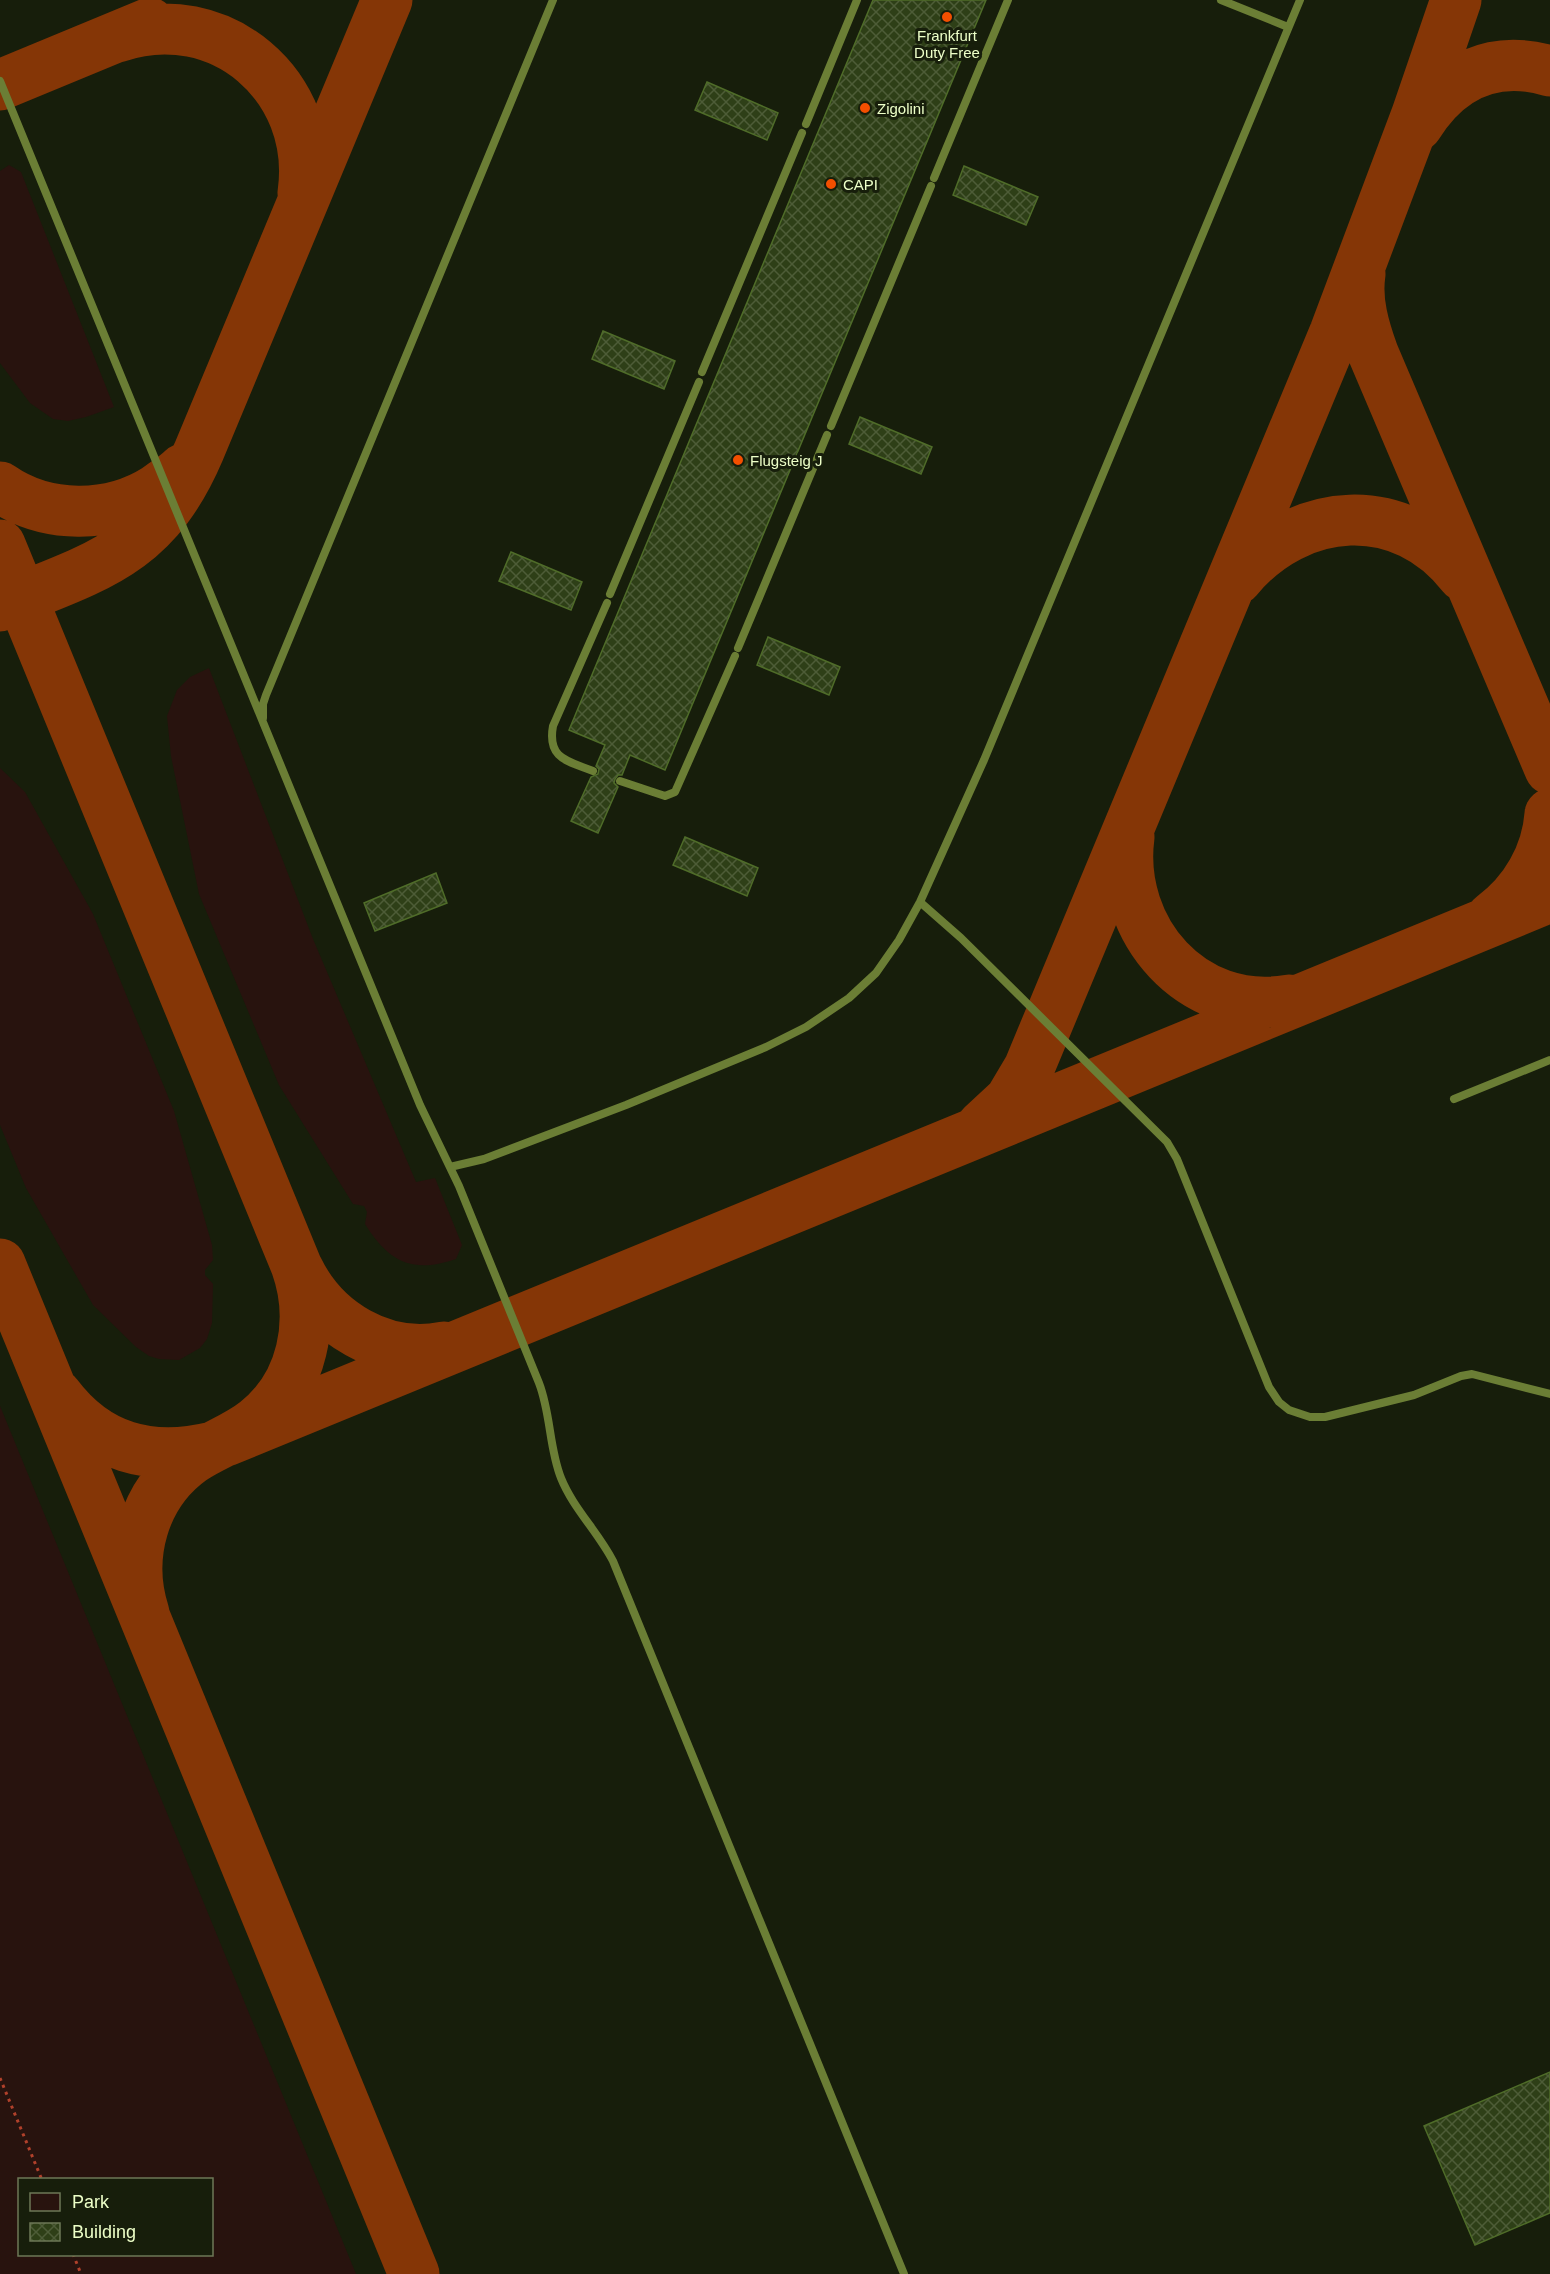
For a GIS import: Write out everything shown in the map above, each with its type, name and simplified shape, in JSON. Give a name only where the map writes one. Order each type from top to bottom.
[{"type":"lane","points":[[265,728],[263,715],[266,694],[553,0]]},
{"type":"lane","points":[[806,124],[857,0]]},
{"type":"lane","points":[[831,426],[1008,0]]},
{"type":"lane","points":[[1221,0],[1288,27]]},
{"type":"lane","points":[[450,1167],[483,1159],[626,1105],[728,1063],[806,1027],[849,998],[876,973],[899,940],[920,902],[984,760],[1300,0]]},
{"type":"lane","points":[[0,81],[420,1105],[450,1167],[547,1404],[552,1446],[561,1478],[569,1495],[597,1533],[613,1562],[904,2274]]},
{"type":"lane","points":[[702,372],[802,133]]},
{"type":"lane","points":[[610,594],[699,382]]},
{"type":"lane","points":[[620,781],[665,796],[675,792],[827,435]]},
{"type":"lane","points":[[593,771],[561,758],[554,750],[551,740],[553,726],[607,603]]},
{"type":"lane","points":[[920,902],[961,938],[1167,1142],[1177,1159],[1269,1387],[1279,1402],[1300,1415],[1324,1417],[1393,1401],[1472,1374],[1550,1394]]},
{"type":"lane","points":[[1454,1099],[1550,1060]]},
{"type":"path","points":[[0,2078],[41,2178]]},
{"type":"path","points":[[74,2256],[81,2274]]},
{"type":"green space","points":[[9,165],[21,172],[114,407],[68,421],[53,419],[30,403],[0,363],[0,171]]},
{"type":"green space","points":[[209,668],[313,939],[416,1182],[435,1178],[462,1245],[456,1259],[427,1265],[414,1265],[393,1256],[374,1237],[365,1224],[367,1212],[364,1206],[353,1204],[279,1085],[199,894],[171,756],[167,716],[177,690],[190,677]]},
{"type":"green space","points":[[0,768],[25,792],[93,914],[174,1111],[212,1245],[213,1260],[205,1270],[205,1275],[213,1284],[212,1323],[207,1339],[200,1348],[179,1360],[149,1356],[136,1347],[93,1305],[26,1188],[0,1125]]},
{"type":"green space","points":[[0,1406],[356,2274],[0,2274]]},
{"type":"building","name":"Flugsteig J","points":[[873,0],[986,0],[665,770],[630,755],[622,775],[618,775],[615,779],[614,783],[618,787],[598,833],[571,821],[591,777],[598,774],[599,769],[596,766],[605,745],[569,730]]},
{"type":"building","points":[[707,82],[778,113],[767,140],[695,110]]},
{"type":"building","points":[[964,166],[1038,197],[1026,225],[953,195]]},
{"type":"building","points":[[603,331],[675,361],[664,389],[592,359]]},
{"type":"building","points":[[860,417],[932,447],[921,474],[849,444]]},
{"type":"building","points":[[511,552],[582,582],[571,610],[499,581]]},
{"type":"building","points":[[768,637],[840,667],[829,695],[757,665]]},
{"type":"building","points":[[685,837],[758,868],[747,896],[673,865]]},
{"type":"building","points":[[436,873],[447,903],[375,931],[364,903]]},
{"type":"building","points":[[1550,2072],[1550,2213],[1475,2245],[1424,2126]]},
{"type":"taxiway","points":[[0,606],[94,567],[119,552],[142,535],[163,513],[182,486],[199,451],[387,0]]},
{"type":"taxiway","points":[[982,1126],[1010,1100],[1029,1068],[1335,332],[1417,114],[1456,0]]},
{"type":"taxiway","points":[[0,85],[150,23]]},
{"type":"taxiway","points":[[117,37],[155,29],[192,32],[225,43],[254,62],[278,87],[295,119],[304,154],[303,193]]},
{"type":"taxiway","points":[[1417,126],[1443,94],[1474,73],[1510,65],[1529,66],[1550,71]]},
{"type":"taxiway","points":[[1360,274],[1360,304],[1373,353],[1550,769]]},
{"type":"taxiway","points":[[0,487],[18,498],[57,510],[99,510],[139,499],[157,489],[183,469]]},
{"type":"taxiway","points":[[1237,579],[1262,554],[1289,536],[1319,525],[1350,520],[1381,523],[1411,533],[1438,550],[1463,576]]},
{"type":"taxiway","points":[[0,545],[296,1265],[305,1308],[305,1330],[295,1371],[285,1390],[272,1407],[241,1433],[192,1459],[175,1473],[161,1490],[151,1508],[138,1549],[139,1592],[144,1613]]},
{"type":"taxiway","points":[[1492,917],[1515,897],[1532,872],[1544,844],[1550,814]]},
{"type":"taxiway","points":[[1129,837],[1128,871],[1135,904],[1149,934],[1168,960],[1193,980],[1221,995],[1254,1002],[1289,1000]]},
{"type":"taxiway","points":[[226,1441],[1550,897]]},
{"type":"taxiway","points":[[0,1264],[414,2274]]},
{"type":"taxiway","points":[[298,1269],[323,1306],[358,1333],[378,1342],[399,1347],[421,1349],[444,1347]]},
{"type":"taxiway","points":[[57,1395],[89,1428],[107,1439],[126,1446],[168,1453],[213,1447]]},
{"type":"place","name":"Frankfurt Duty Free","points":[[947,17]]},
{"type":"place","name":"Zigolini","points":[[865,108]]},
{"type":"place","name":"CAPI","points":[[831,184]]},
{"type":"place","name":"Flugsteig J","points":[[738,460]]}]
